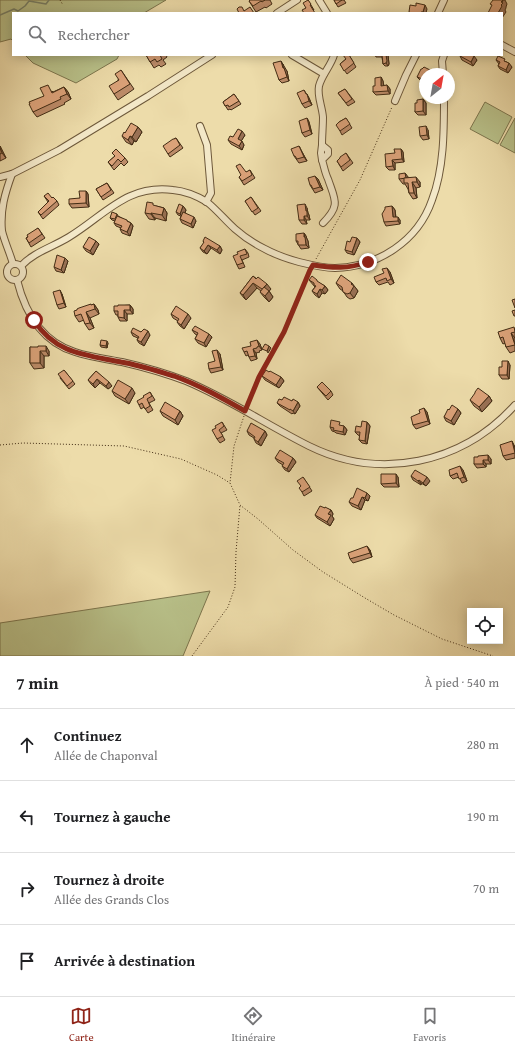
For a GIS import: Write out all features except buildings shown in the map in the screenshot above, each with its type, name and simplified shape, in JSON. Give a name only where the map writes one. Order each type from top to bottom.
[{"type":"street","points":[[279,12],[297,0]]},
{"type":"street","points":[[319,0],[326,12]]},
{"type":"street","points":[[438,12],[444,0]]},
{"type":"street","points":[[503,46],[515,52]]},
{"type":"street","points":[[0,177],[12,174],[59,150],[142,100],[210,56]]},
{"type":"street","points":[[294,56],[324,74]]},
{"type":"street","points":[[323,223],[331,215],[335,199],[322,160],[328,154],[328,150],[322,145],[323,116],[318,96],[324,74],[334,56]]},
{"type":"street","points":[[395,100],[416,56]]},
{"type":"street","points":[[443,68],[444,56]]},
{"type":"street","points":[[21,266],[27,259],[69,237],[130,195],[144,190],[159,188],[186,192],[206,202],[236,229],[256,244],[276,255],[313,265],[333,268],[358,266],[390,253],[406,240],[418,227],[430,206],[436,187],[440,164],[443,136],[444,104]]},
{"type":"street","points":[[200,126],[207,145],[211,193],[206,202]]},
{"type":"street","points":[[12,174],[2,202],[1,214],[2,230],[13,264]]},
{"type":"street","points":[[13,264],[21,266],[23,275],[17,280],[10,279],[3,272],[13,264]]},
{"type":"street","points":[[17,280],[25,303],[39,328],[45,335],[58,345],[74,352],[150,368],[176,377],[212,393],[309,446],[345,459],[370,463],[397,464],[440,455],[463,446],[491,428],[515,405]]},
{"type":"path","points":[[60,0],[62,5]]},
{"type":"path","points":[[395,100],[360,180],[310,270],[284,332],[259,377],[245,411],[234,446],[230,483],[240,505],[293,550],[323,572],[394,615],[442,639],[493,656]]},
{"type":"path","points":[[0,445],[23,443],[124,446],[181,459],[217,475],[230,483]]},
{"type":"path","points":[[192,656],[228,607],[235,587],[240,505]]},
{"type":"green space","points":[[0,0],[166,0],[146,12],[12,12],[12,40],[0,42]]},
{"type":"green space","points":[[26,56],[118,56],[117,59],[76,83],[33,63]]},
{"type":"green space","points":[[485,102],[512,117],[498,144],[470,129]]},
{"type":"green space","points":[[515,118],[515,153],[500,145]]},
{"type":"green space","points":[[210,591],[183,656],[0,656],[0,623]]},
{"type":"waterway","points":[[0,15],[14,9],[18,11],[29,1],[46,4],[49,0]]},
{"type":"route","points":[[34,320],[45,335],[66,349],[90,356],[150,368],[176,377],[212,393],[245,411],[259,377],[284,332],[313,265],[333,268],[358,266],[368,262]]}]
